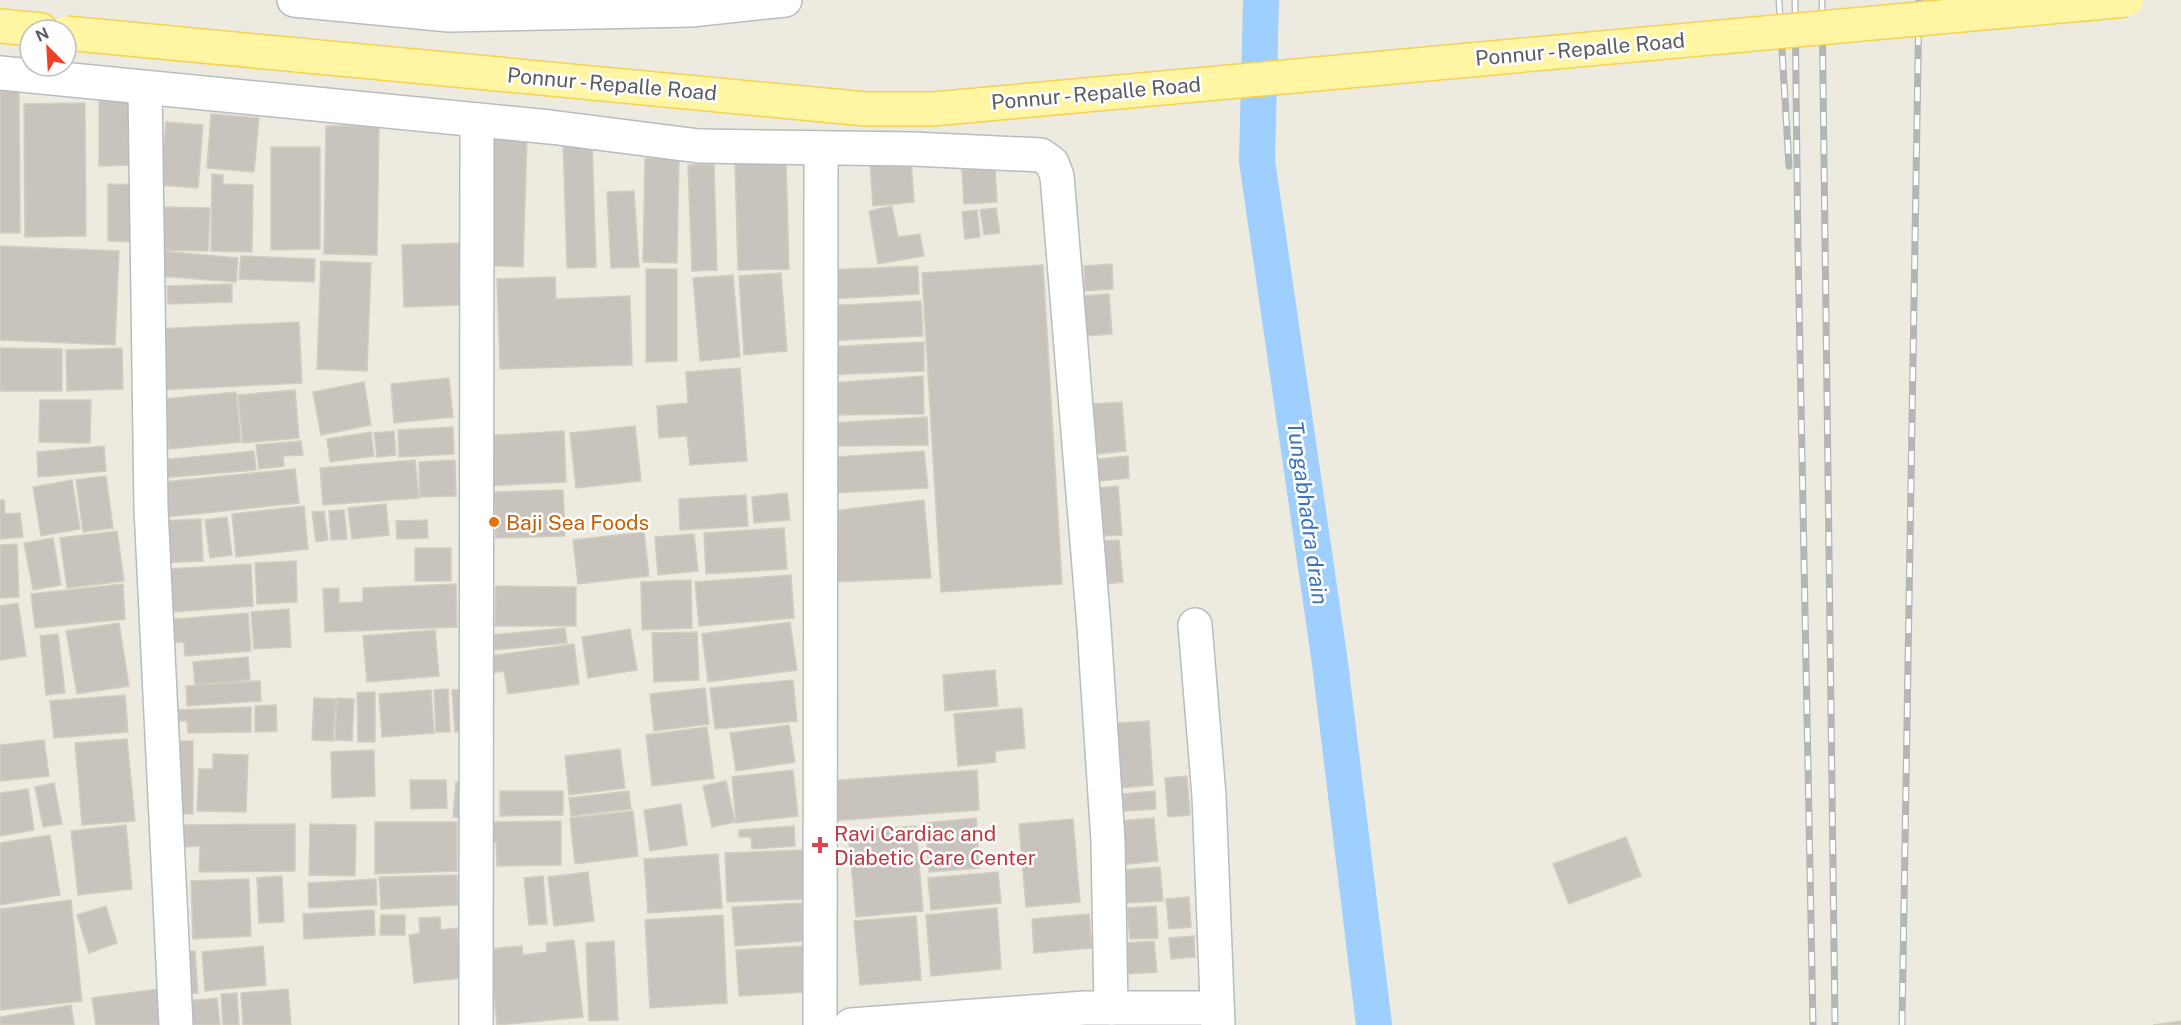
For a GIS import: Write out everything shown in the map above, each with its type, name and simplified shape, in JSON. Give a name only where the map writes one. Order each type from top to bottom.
[{"type":"main road","name":"Ponnur - Repalle Road","points":[[78,34],[866,109],[933,109],[2126,0]]},
{"type":"main road","points":[[0,26],[18,28]]},
{"type":"street","points":[[294,0],[449,15],[785,0]]},
{"type":"street","points":[[0,73],[477,120],[699,146],[913,149],[1041,155],[1052,164],[1057,176],[1093,615],[1106,805],[1111,1008]]},
{"type":"street","points":[[146,88],[151,508],[176,1025]]},
{"type":"street","points":[[476,1025],[477,120]]},
{"type":"street","points":[[820,1025],[821,149]]},
{"type":"street","points":[[851,1025],[1027,1019],[1085,1008],[1218,1016],[1209,796],[1194,625]]},
{"type":"building","points":[[0,90],[19,90],[20,233],[0,233]]},
{"type":"building","points":[[138,100],[138,165],[99,166],[99,101]]},
{"type":"building","points":[[85,103],[86,236],[25,237],[24,104]]},
{"type":"building","points":[[211,114],[259,118],[254,172],[207,168]]},
{"type":"building","points":[[166,122],[203,125],[198,188],[160,185]]},
{"type":"building","points":[[326,126],[379,126],[377,255],[324,254]]},
{"type":"building","points":[[482,136],[527,138],[523,267],[478,265]]},
{"type":"building","points":[[592,138],[596,267],[567,268],[563,139]]},
{"type":"building","points":[[271,147],[320,147],[320,249],[271,250]]},
{"type":"building","points":[[645,158],[679,159],[677,263],[643,262]]},
{"type":"building","points":[[911,159],[914,202],[873,206],[870,162]]},
{"type":"building","points":[[786,161],[789,269],[738,270],[735,163]]},
{"type":"building","points":[[714,164],[717,270],[692,271],[688,165]]},
{"type":"building","points":[[995,168],[997,202],[964,204],[962,170]]},
{"type":"building","points":[[212,174],[223,175],[223,184],[253,185],[252,252],[211,251]]},
{"type":"building","points":[[108,184],[141,185],[140,242],[108,241]]},
{"type":"building","points":[[634,191],[639,267],[611,268],[607,192]]},
{"type":"building","points":[[892,206],[898,237],[920,234],[924,256],[878,264],[869,211]]},
{"type":"building","points":[[163,207],[210,208],[208,251],[161,250]]},
{"type":"building","points":[[996,208],[1000,233],[984,235],[980,210]]},
{"type":"building","points":[[977,210],[980,237],[965,239],[962,212]]},
{"type":"building","points":[[461,243],[463,305],[404,307],[402,245]]},
{"type":"building","points":[[0,246],[119,251],[115,345],[0,340]]},
{"type":"building","points":[[161,251],[238,258],[236,282],[159,276]]},
{"type":"building","points":[[241,256],[315,259],[314,282],[239,279]]},
{"type":"building","points":[[321,261],[371,263],[367,371],[317,369]]},
{"type":"building","points":[[1112,264],[1113,289],[1085,291],[1084,266]]},
{"type":"building","points":[[1043,265],[1062,584],[941,592],[922,273]]},
{"type":"building","points":[[918,266],[919,294],[829,299],[827,270]]},
{"type":"building","points":[[646,269],[677,269],[677,361],[646,362]]},
{"type":"building","points":[[781,273],[787,351],[744,355],[739,276]]},
{"type":"building","points":[[733,275],[740,357],[700,361],[693,278]]},
{"type":"building","points":[[555,277],[556,299],[630,296],[632,365],[500,369],[497,279]]},
{"type":"building","points":[[232,284],[232,302],[168,304],[167,286]]},
{"type":"building","points":[[1109,294],[1112,334],[1085,336],[1081,296]]},
{"type":"building","points":[[921,301],[923,336],[827,341],[825,306]]},
{"type":"building","points":[[299,322],[302,383],[158,390],[156,329]]},
{"type":"building","points":[[924,342],[924,371],[826,375],[824,347]]},
{"type":"building","points":[[0,348],[62,349],[62,391],[0,391]]},
{"type":"building","points":[[122,348],[123,389],[67,391],[66,350]]},
{"type":"building","points":[[740,368],[747,461],[690,465],[687,436],[659,438],[657,406],[688,403],[686,372]]},
{"type":"building","points":[[923,376],[924,414],[828,415],[833,383]]},
{"type":"building","points":[[449,378],[453,417],[394,423],[391,384]]},
{"type":"building","points":[[364,382],[371,425],[321,435],[313,392]]},
{"type":"building","points":[[295,390],[299,438],[243,443],[238,395]]},
{"type":"building","points":[[236,392],[241,442],[169,449],[164,399]]},
{"type":"building","points":[[40,400],[91,400],[90,443],[39,442]]},
{"type":"building","points":[[1122,402],[1126,451],[1097,454],[1093,404]]},
{"type":"building","points":[[927,417],[928,445],[834,446],[834,423]]},
{"type":"building","points":[[635,426],[641,481],[576,488],[570,433]]},
{"type":"building","points":[[453,427],[454,454],[399,457],[398,430]]},
{"type":"building","points":[[394,431],[396,455],[377,457],[374,433]]},
{"type":"building","points":[[564,431],[566,482],[485,486],[482,436]]},
{"type":"building","points":[[371,432],[374,456],[330,462],[327,439]]},
{"type":"building","points":[[301,441],[303,455],[283,456],[284,466],[259,469],[256,445]]},
{"type":"building","points":[[104,446],[106,471],[38,477],[37,452]]},
{"type":"building","points":[[254,451],[256,470],[162,478],[161,460]]},
{"type":"building","points":[[924,451],[928,488],[835,493],[837,457]]},
{"type":"building","points":[[1128,456],[1129,478],[1099,481],[1098,459]]},
{"type":"building","points":[[415,460],[419,498],[323,505],[320,468]]},
{"type":"building","points":[[455,460],[456,496],[420,497],[419,462]]},
{"type":"building","points":[[295,469],[299,503],[167,517],[164,482]]},
{"type":"building","points":[[106,476],[113,528],[83,532],[76,480]]},
{"type":"building","points":[[72,480],[80,529],[41,536],[33,487]]},
{"type":"building","points":[[1118,486],[1122,535],[1102,536],[1099,488]]},
{"type":"building","points":[[563,490],[565,536],[496,538],[494,492]]},
{"type":"building","points":[[787,493],[790,520],[754,523],[752,497]]},
{"type":"building","points":[[746,495],[748,526],[680,530],[679,499]]},
{"type":"building","points":[[0,500],[4,500],[5,514],[20,513],[23,537],[0,539]]},
{"type":"building","points":[[924,500],[931,578],[832,582],[832,511]]},
{"type":"building","points":[[386,504],[389,535],[352,539],[348,508]]},
{"type":"building","points":[[304,506],[308,549],[236,557],[232,514]]},
{"type":"building","points":[[344,510],[347,539],[331,540],[329,511]]},
{"type":"building","points":[[324,511],[328,540],[316,542],[312,512]]},
{"type":"building","points":[[227,517],[232,555],[210,558],[205,520]]},
{"type":"building","points":[[201,519],[203,561],[160,563],[159,521]]},
{"type":"building","points":[[427,520],[428,538],[397,539],[396,521]]},
{"type":"building","points":[[784,528],[787,569],[706,574],[704,533]]},
{"type":"building","points":[[117,531],[124,581],[67,588],[60,538]]},
{"type":"building","points":[[644,532],[649,576],[578,584],[573,540]]},
{"type":"building","points":[[694,534],[698,571],[658,575],[655,537]]},
{"type":"building","points":[[53,538],[61,585],[33,590],[24,543]]},
{"type":"building","points":[[1119,540],[1123,582],[1106,584],[1102,541]]},
{"type":"building","points":[[17,544],[19,597],[0,598],[0,545]]},
{"type":"building","points":[[415,548],[451,548],[451,581],[415,581]]},
{"type":"building","points":[[296,561],[297,602],[257,604],[255,563]]},
{"type":"building","points":[[251,564],[253,606],[172,612],[169,569]]},
{"type":"building","points":[[791,575],[794,618],[699,626],[695,582]]},
{"type":"building","points":[[691,580],[692,628],[642,630],[641,582]]},
{"type":"building","points":[[123,584],[125,619],[35,628],[31,594]]},
{"type":"building","points":[[456,584],[457,627],[325,632],[323,589],[339,588],[339,603],[363,602],[363,588]]},
{"type":"building","points":[[496,586],[576,587],[576,626],[495,626]]},
{"type":"building","points":[[18,603],[26,656],[0,660],[0,606]]},
{"type":"building","points":[[289,609],[291,647],[254,649],[251,612]]},
{"type":"building","points":[[248,613],[251,651],[185,656],[184,642],[168,643],[166,620]]},
{"type":"building","points":[[790,622],[797,670],[708,682],[702,634]]},
{"type":"building","points":[[119,623],[129,686],[77,694],[66,631]]},
{"type":"building","points":[[565,628],[567,643],[494,650],[492,635]]},
{"type":"building","points":[[630,629],[637,670],[588,678],[582,637]]},
{"type":"building","points":[[435,630],[439,676],[367,682],[363,636]]},
{"type":"building","points":[[697,632],[699,680],[654,682],[652,633]]},
{"type":"building","points":[[58,634],[65,693],[46,695],[40,636]]},
{"type":"building","points":[[574,644],[579,684],[508,694],[504,671],[492,673],[490,656]]},
{"type":"building","points":[[248,657],[250,680],[195,685],[193,662]]},
{"type":"building","points":[[995,670],[998,706],[945,711],[943,675]]},
{"type":"building","points":[[793,680],[797,721],[715,729],[710,688]]},
{"type":"building","points":[[260,681],[261,701],[187,706],[186,686]]},
{"type":"building","points":[[705,688],[709,724],[654,731],[650,694]]},
{"type":"building","points":[[448,689],[450,732],[436,732],[434,690]]},
{"type":"building","points":[[473,689],[475,731],[455,732],[452,690]]},
{"type":"building","points":[[431,690],[434,733],[382,737],[379,694]]},
{"type":"building","points":[[375,692],[375,742],[358,742],[357,693]]},
{"type":"building","points":[[125,695],[128,732],[54,738],[50,701]]},
{"type":"building","points":[[314,698],[336,699],[333,741],[312,740]]},
{"type":"building","points":[[337,698],[354,699],[352,741],[335,740]]},
{"type":"building","points":[[276,705],[277,731],[255,732],[255,706]]},
{"type":"building","points":[[251,707],[251,732],[188,733],[187,721],[177,721],[177,710]]},
{"type":"building","points":[[1022,708],[1025,748],[995,751],[996,762],[958,766],[954,714]]},
{"type":"building","points":[[1149,721],[1153,785],[1109,789],[1104,724]]},
{"type":"building","points":[[789,725],[795,762],[736,771],[730,733]]},
{"type":"building","points":[[707,727],[714,778],[652,786],[646,735]]},
{"type":"building","points":[[127,739],[135,821],[82,825],[75,743]]},
{"type":"building","points":[[44,740],[49,776],[0,781],[0,745]]},
{"type":"building","points":[[173,741],[193,741],[193,814],[173,814]]},
{"type":"building","points":[[620,749],[625,788],[569,795],[565,756]]},
{"type":"building","points":[[374,750],[375,796],[332,798],[331,752]]},
{"type":"building","points":[[213,754],[248,755],[246,812],[197,811],[199,769],[213,769]]},
{"type":"building","points":[[793,770],[798,816],[736,823],[732,777]]},
{"type":"building","points":[[977,770],[979,810],[830,821],[827,781]]},
{"type":"building","points":[[1187,776],[1190,815],[1168,817],[1165,778]]},
{"type":"building","points":[[410,780],[446,780],[447,808],[411,809]]},
{"type":"building","points":[[726,781],[735,822],[712,827],[703,786]]},
{"type":"building","points":[[456,782],[475,783],[472,819],[453,817]]},
{"type":"building","points":[[54,783],[62,824],[43,827],[35,787]]},
{"type":"building","points":[[28,789],[34,830],[0,836],[0,793]]},
{"type":"building","points":[[500,791],[563,791],[563,815],[500,816]]},
{"type":"building","points":[[629,791],[631,809],[571,816],[569,798]]},
{"type":"building","points":[[1155,791],[1156,809],[1112,812],[1111,795]]},
{"type":"building","points":[[681,804],[687,845],[650,851],[644,810]]},
{"type":"building","points":[[633,811],[638,856],[575,864],[570,818]]},
{"type":"building","points":[[976,818],[980,868],[929,872],[925,823]]},
{"type":"building","points":[[1154,818],[1158,861],[1120,865],[1116,821]]},
{"type":"building","points":[[1073,819],[1080,902],[1026,907],[1019,824]]},
{"type":"building","points":[[561,821],[561,865],[497,866],[496,842],[490,842],[489,822]]},
{"type":"building","points":[[375,822],[457,822],[457,871],[375,874]]},
{"type":"building","points":[[295,824],[295,871],[199,872],[200,846],[182,847],[182,825]]},
{"type":"building","points":[[310,824],[356,825],[355,876],[309,875]]},
{"type":"building","points":[[126,825],[132,889],[78,895],[71,831]]},
{"type":"building","points":[[794,826],[795,846],[752,849],[751,837],[739,837],[739,830]]},
{"type":"building","points":[[916,826],[923,911],[856,917],[848,831]]},
{"type":"building","points":[[50,835],[60,895],[0,905],[0,843]]},
{"type":"building","points":[[1626,837],[1641,876],[1569,904],[1553,864]]},
{"type":"building","points":[[805,850],[806,899],[727,902],[725,853]]},
{"type":"building","points":[[718,854],[722,908],[648,913],[644,859]]},
{"type":"building","points":[[1160,867],[1163,901],[1126,903],[1123,870]]},
{"type":"building","points":[[588,872],[594,921],[554,926],[548,877]]},
{"type":"building","points":[[998,872],[1001,903],[931,910],[928,878]]},
{"type":"building","points":[[457,875],[458,905],[381,909],[379,877]]},
{"type":"building","points":[[282,876],[284,922],[259,923],[257,878]]},
{"type":"building","points":[[543,876],[547,924],[529,925],[524,878]]},
{"type":"building","points":[[249,879],[251,936],[193,939],[191,881]]},
{"type":"building","points":[[376,879],[377,905],[309,908],[308,883]]},
{"type":"building","points":[[1189,897],[1191,927],[1169,929],[1166,899]]},
{"type":"building","points":[[71,900],[82,1001],[0,1010],[0,909]]},
{"type":"building","points":[[802,903],[805,941],[735,946],[732,907]]},
{"type":"building","points":[[106,906],[117,943],[89,953],[77,915]]},
{"type":"building","points":[[1156,906],[1158,938],[1130,939],[1127,908]]},
{"type":"building","points":[[997,908],[1001,969],[931,976],[926,915]]},
{"type":"building","points":[[374,910],[375,935],[304,939],[303,914]]},
{"type":"building","points":[[1089,914],[1092,948],[1034,953],[1032,919]]},
{"type":"building","points":[[381,915],[405,915],[405,935],[380,935]]},
{"type":"building","points":[[723,915],[727,1003],[650,1008],[645,920]]},
{"type":"building","points":[[916,916],[921,980],[860,985],[854,921]]},
{"type":"building","points":[[440,917],[441,930],[457,928],[462,978],[414,983],[409,935],[420,933],[419,918]]},
{"type":"building","points":[[1194,936],[1195,957],[1171,959],[1169,938]]},
{"type":"building","points":[[574,940],[583,1017],[497,1025],[489,949],[522,946],[523,955],[547,952],[546,943]]},
{"type":"building","points":[[614,941],[618,1020],[589,1021],[586,943]]},
{"type":"building","points":[[1154,941],[1157,972],[1128,974],[1125,943]]},
{"type":"building","points":[[263,946],[266,985],[205,991],[202,952]]},
{"type":"building","points":[[803,946],[806,992],[739,996],[736,950]]},
{"type":"building","points":[[195,951],[198,993],[182,994],[179,952]]},
{"type":"building","points":[[158,989],[163,1025],[96,1025],[92,998]]},
{"type":"building","points":[[288,989],[291,1025],[243,1025],[241,993]]},
{"type":"building","points":[[237,993],[239,1025],[223,1025],[221,994]]},
{"type":"building","points":[[217,998],[220,1025],[179,1025],[177,1002]]},
{"type":"building","points":[[71,1005],[74,1025],[0,1025],[0,1017]]},
{"type":"building","points":[[2181,1021],[2181,1025],[2153,1025]]},
{"type":"waterway","name":"Tungabhadra drain","points":[[1261,0],[1257,161],[1330,663],[1374,1025]]},
{"type":"railway","points":[[1779,0],[1789,166]]},
{"type":"railway","points":[[1795,0],[1813,1025]]},
{"type":"railway","points":[[1822,0],[1835,1025]]},
{"type":"railway","points":[[1902,1025],[1919,0]]},
{"type":"place","name":"Baji Sea Foods","points":[[494,522]]},
{"type":"place","name":"Ravi Cardiac and Diabetic Care Center","points":[[820,845]]}]
